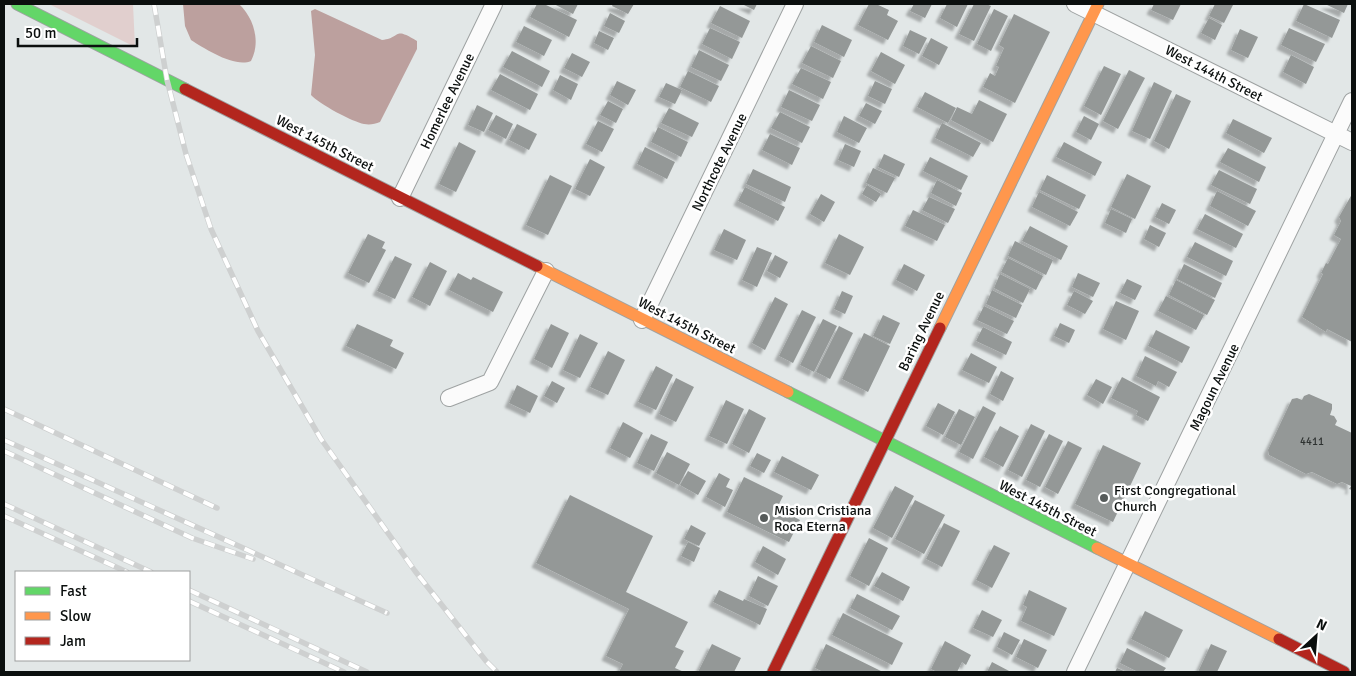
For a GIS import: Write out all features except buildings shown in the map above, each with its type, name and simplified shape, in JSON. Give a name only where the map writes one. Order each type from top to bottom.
[{"type":"street","name":"West 145th Street","points":[[16,4],[1344,672]]},
{"type":"street","name":"Homerlee Avenue","points":[[400,198],[494,4]]},
{"type":"street","name":"Northcote Avenue","points":[[642,320],[795,4]]},
{"type":"street","name":"West 144th Street","points":[[1075,4],[1096,8],[1352,142]]},
{"type":"street","name":"Baring Avenue","points":[[773,672],[1096,8]]},
{"type":"street","name":"Magoun Avenue","points":[[1075,672],[1352,101]]},
{"type":"street","points":[[449,398],[490,382],[546,271]]},
{"type":"shaded area","points":[[49,4],[133,4],[135,47]]},
{"type":"shaded area","points":[[183,4],[239,4],[249,16],[256,38],[251,61],[237,62],[229,60],[191,40],[185,26]]},
{"type":"shaded area","points":[[315,9],[382,40],[398,34],[404,34],[417,41],[417,49],[380,122],[374,124],[359,123],[328,108],[311,95],[315,55],[311,11]]},
{"type":"railway","points":[[154,4],[167,80],[186,154],[211,229],[258,331],[321,439],[415,571],[486,661],[497,672]]},
{"type":"railway","points":[[4,409],[217,508]]},
{"type":"railway","points":[[4,440],[387,613]]},
{"type":"railway","points":[[4,451],[192,538],[253,559]]},
{"type":"railway","points":[[4,504],[149,571]]},
{"type":"railway","points":[[4,516],[125,571]]},
{"type":"railway","points":[[190,590],[367,672]]},
{"type":"railway","points":[[190,601],[344,672]]},
{"type":"traffic: fast","points":[[17,4],[185,89]]},
{"type":"traffic: fast","points":[[788,392],[1097,548]]},
{"type":"traffic: slow","points":[[940,328],[1098,4]]},
{"type":"traffic: slow","points":[[537,266],[788,392]]},
{"type":"traffic: slow","points":[[1097,548],[1279,639]]},
{"type":"traffic: jam","points":[[185,89],[537,266]]},
{"type":"traffic: jam","points":[[773,672],[940,328]]},
{"type":"traffic: jam","points":[[1279,639],[1344,672]]},
{"type":"place","name":"First Congregational Church","points":[[1104,498]]},
{"type":"place","name":"Mision Cristiana Roca Eterna","points":[[764,518]]}]
